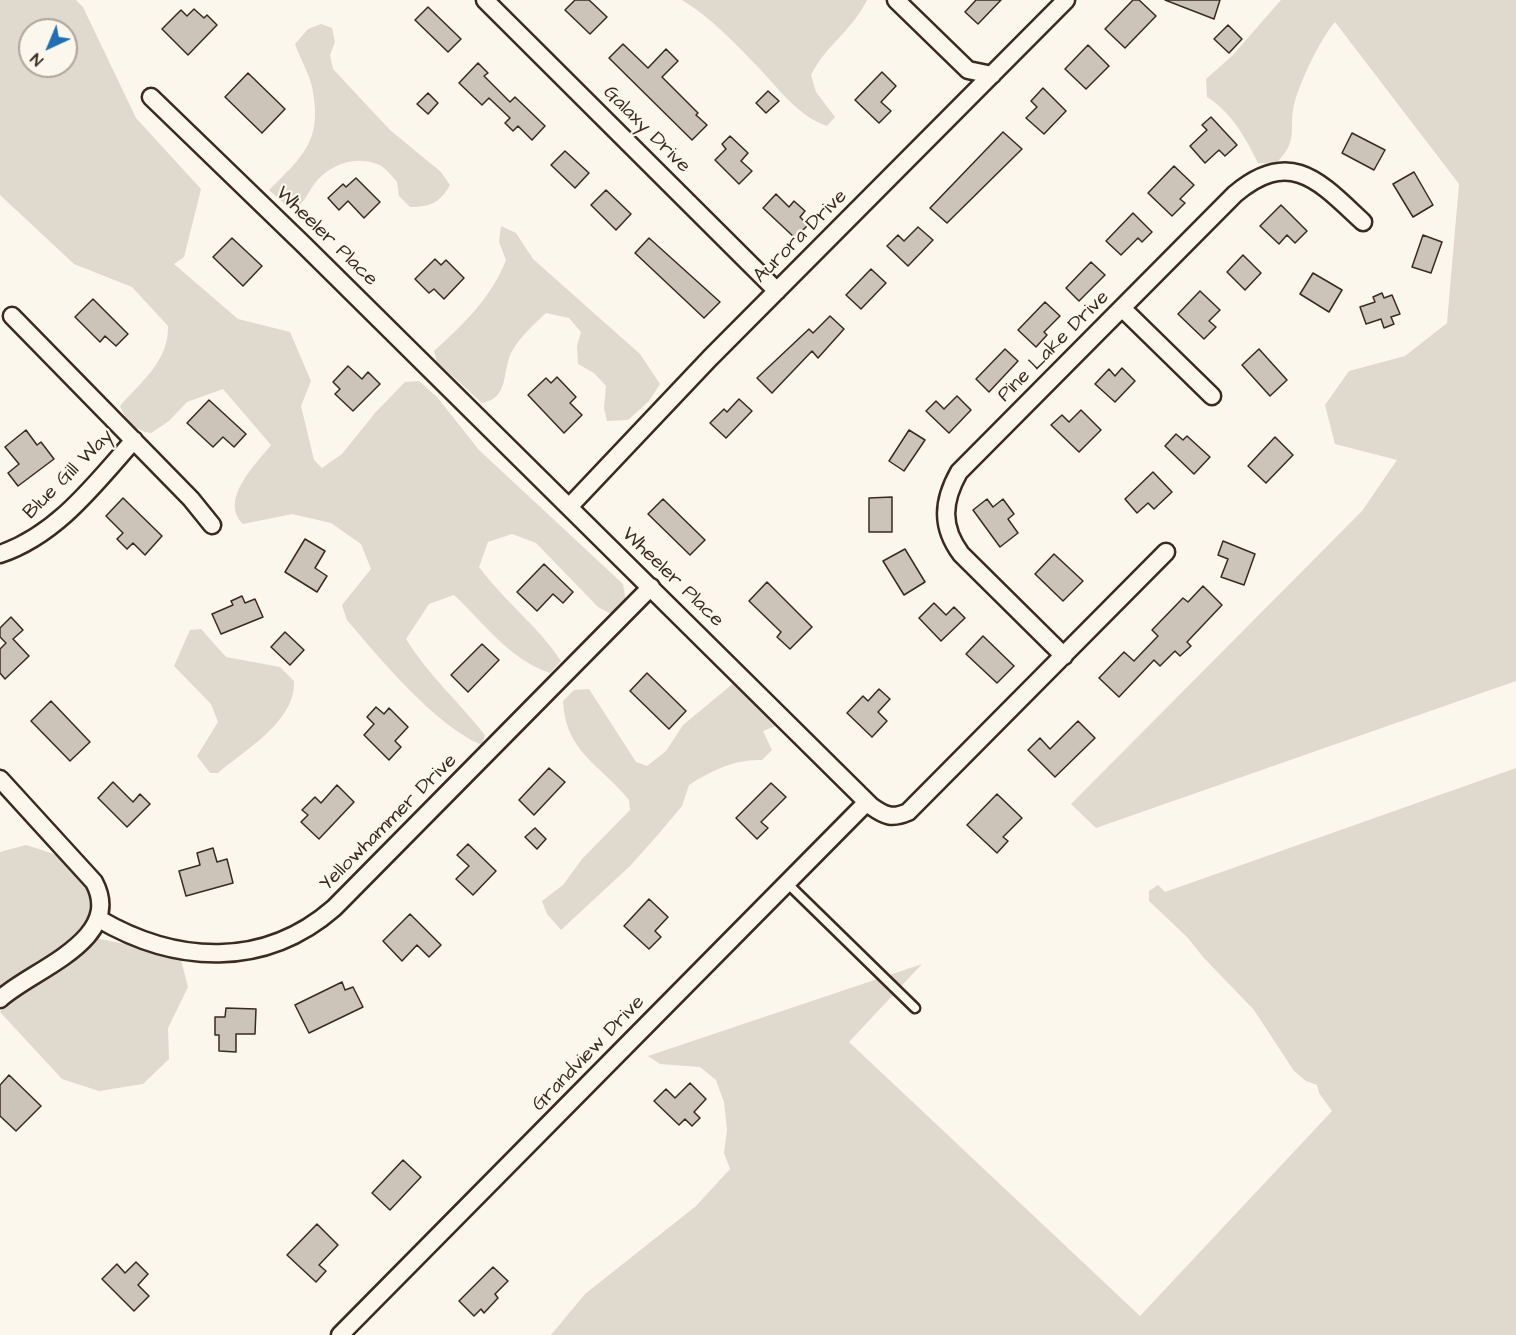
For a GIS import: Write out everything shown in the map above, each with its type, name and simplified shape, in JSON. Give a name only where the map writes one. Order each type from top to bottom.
[{"type":"street","name":"Galaxy Drive","points":[[485,0],[777,291]]},
{"type":"street","points":[[896,0],[968,70],[992,75]]},
{"type":"street","name":"Aurora Drive","points":[[568,507],[777,291],[1066,0]]},
{"type":"street","name":"Wheeler Place","points":[[151,97],[304,244],[867,802],[885,816],[895,817],[908,812],[1166,552]]},
{"type":"street","name":"Pine Lake Drive","points":[[1064,656],[951,541],[947,528],[946,503],[950,488],[959,472],[1235,194],[1258,176],[1290,171],[1305,175],[1321,184],[1363,222]]},
{"type":"street","points":[[1122,308],[1212,396]]},
{"type":"street","name":"Blue Gill Way","points":[[12,316],[191,499],[212,525]]},
{"type":"street","name":"Blue Gill Way","points":[[0,554],[17,548],[51,528],[134,440]]},
{"type":"street","name":"Yellowhammer Drive","points":[[99,919],[128,936],[150,944],[184,951],[222,954],[272,946],[307,930],[334,908],[651,587]]},
{"type":"street","points":[[0,779],[94,882],[100,897],[99,919],[83,942],[0,999]]},
{"type":"street","name":"Grandview Drive","points":[[340,1335],[867,802]]},
{"type":"lane","points":[[787,883],[915,1008]]},
{"type":"shaded area","points":[[0,0],[76,0],[83,7],[136,118],[201,189],[184,257],[174,264],[238,319],[290,332],[311,381],[301,406],[314,460],[322,468],[342,454],[375,413],[405,382],[419,381],[437,397],[479,450],[623,584],[626,602],[613,615],[598,607],[536,543],[512,534],[488,542],[479,567],[542,636],[561,661],[550,673],[522,659],[498,640],[454,595],[429,604],[406,639],[424,665],[485,735],[482,745],[464,736],[410,690],[347,620],[342,605],[371,569],[361,544],[331,523],[292,514],[243,524],[237,515],[235,504],[237,494],[249,472],[271,445],[223,389],[187,402],[169,421],[151,433],[136,428],[129,421],[120,406],[159,360],[167,339],[168,326],[132,287],[74,264],[0,195]]},
{"type":"shaded area","points":[[682,0],[867,0],[854,21],[824,55],[811,75],[816,92],[835,117],[827,126],[807,116],[722,31]]},
{"type":"shaded area","points":[[1281,0],[1516,0],[1516,681],[1096,828],[1071,804],[1362,511],[1397,460],[1335,444],[1325,405],[1349,371],[1405,356],[1447,323],[1459,184],[1335,22],[1312,59],[1302,81],[1293,110],[1291,141],[1283,156],[1275,164],[1258,163],[1231,118],[1207,97],[1206,79],[1232,56]]},
{"type":"shaded area","points":[[321,24],[332,28],[335,42],[330,55],[333,69],[390,130],[441,172],[450,185],[434,203],[410,207],[399,196],[397,182],[380,165],[368,161],[351,161],[327,171],[315,183],[302,202],[291,210],[269,190],[299,158],[311,137],[315,109],[313,92],[295,44],[308,29]]},
{"type":"shaded area","points":[[501,226],[516,233],[533,259],[640,354],[660,384],[649,401],[628,420],[607,421],[604,408],[606,386],[594,373],[578,364],[577,346],[581,332],[569,318],[546,313],[527,331],[511,353],[501,390],[497,396],[482,403],[437,362],[434,351],[476,310],[500,274],[506,260],[499,242]]},
{"type":"shaded area","points":[[201,629],[226,657],[280,667],[294,681],[287,709],[278,722],[218,773],[210,773],[197,756],[218,722],[211,704],[174,666],[190,630]]},
{"type":"shaded area","points":[[735,682],[778,725],[763,731],[772,750],[762,760],[723,767],[689,785],[682,806],[656,837],[630,866],[561,930],[547,914],[542,901],[563,885],[582,859],[630,810],[629,800],[577,746],[565,718],[563,701],[574,690],[589,689],[636,762],[647,766],[666,751],[683,725]]},
{"type":"shaded area","points":[[1516,768],[1516,1335],[551,1335],[585,1294],[696,1206],[730,1169],[724,1153],[727,1130],[724,1102],[716,1080],[700,1067],[660,1064],[648,1056],[922,964],[849,1042],[1140,1316],[1332,1111],[1319,1093],[1317,1085],[1306,1081],[1294,1071],[1254,1010],[1187,937],[1149,901],[1149,891],[1158,885],[1165,892]]},
{"type":"shaded area","points":[[26,845],[61,858],[74,868],[87,888],[92,908],[86,929],[77,938],[0,990],[0,852]]},
{"type":"shaded area","points":[[95,938],[130,945],[181,960],[188,987],[168,1028],[169,1059],[143,1084],[99,1091],[62,1079],[0,1012],[6,1003],[77,955]]},
{"type":"building","points":[[575,0],[589,0],[607,17],[590,34],[565,10]]},
{"type":"building","points":[[976,0],[1001,0],[978,24],[965,12]]},
{"type":"building","points":[[1133,0],[1139,0],[1156,16],[1125,48],[1105,29]]},
{"type":"building","points":[[1165,0],[1220,0],[1214,19]]},
{"type":"building","points":[[428,7],[461,39],[448,52],[415,20]]},
{"type":"building","points":[[194,9],[204,18],[207,15],[217,25],[188,55],[162,29],[181,10],[187,16]]},
{"type":"building","points":[[1228,25],[1242,39],[1229,53],[1214,39]]},
{"type":"building","points":[[623,44],[648,68],[666,49],[678,61],[662,77],[707,125],[692,140],[609,58]]},
{"type":"building","points":[[1088,45],[1109,66],[1086,89],[1065,69]]},
{"type":"building","points":[[478,63],[488,73],[484,76],[510,102],[515,97],[545,126],[532,140],[518,126],[513,131],[505,123],[510,118],[489,98],[482,105],[459,83]]},
{"type":"building","points":[[882,72],[896,86],[881,102],[891,111],[879,123],[855,100]]},
{"type":"building","points":[[248,73],[285,109],[262,133],[225,97]]},
{"type":"building","points":[[1043,88],[1066,111],[1044,134],[1026,118],[1037,107],[1031,101]]},
{"type":"building","points":[[768,91],[779,101],[766,113],[756,103]]},
{"type":"building","points":[[428,93],[438,103],[428,114],[417,104]]},
{"type":"building","points":[[1211,117],[1237,145],[1225,156],[1219,150],[1205,163],[1190,146],[1207,130],[1202,125]]},
{"type":"building","points":[[1003,132],[1022,149],[947,223],[930,208]]},
{"type":"building","points":[[1352,133],[1385,150],[1374,170],[1342,153]]},
{"type":"building","points":[[730,136],[748,153],[741,161],[752,171],[739,184],[715,160],[726,149],[722,144]]},
{"type":"building","points":[[565,151],[589,173],[575,188],[551,165]]},
{"type":"building","points":[[1174,166],[1194,185],[1180,199],[1185,203],[1172,216],[1148,193]]},
{"type":"building","points":[[1414,172],[1433,205],[1413,217],[1393,184]]},
{"type":"building","points":[[356,178],[380,202],[364,218],[348,201],[339,210],[328,198],[343,184],[346,187]]},
{"type":"building","points":[[606,190],[631,214],[616,230],[591,205]]},
{"type":"building","points":[[776,194],[789,207],[794,201],[805,211],[800,217],[808,225],[795,238],[763,208]]},
{"type":"building","points":[[1281,205],[1307,231],[1295,243],[1287,235],[1279,244],[1260,226]]},
{"type":"building","points":[[1133,213],[1152,232],[1142,242],[1138,238],[1121,255],[1106,241]]},
{"type":"building","points":[[918,227],[933,240],[908,266],[887,246],[898,235],[904,241]]},
{"type":"building","points":[[1423,235],[1442,242],[1431,273],[1412,267]]},
{"type":"building","points":[[232,238],[262,266],[243,286],[213,257]]},
{"type":"building","points":[[649,238],[720,302],[704,318],[635,253]]},
{"type":"building","points":[[1243,255],[1261,273],[1245,290],[1227,272]]},
{"type":"building","points":[[435,259],[441,265],[446,260],[464,278],[444,299],[434,289],[429,293],[415,279]]},
{"type":"building","points":[[1091,262],[1105,275],[1079,301],[1066,288]]},
{"type":"building","points":[[871,269],[886,283],[861,309],[846,295]]},
{"type":"building","points":[[1313,273],[1342,290],[1329,312],[1300,294]]},
{"type":"building","points":[[1200,291],[1220,310],[1209,321],[1216,327],[1204,339],[1178,314]]},
{"type":"building","points":[[1382,293],[1384,298],[1392,295],[1400,314],[1391,317],[1394,324],[1384,328],[1381,319],[1366,324],[1360,307],[1375,302],[1373,297]]},
{"type":"building","points":[[93,299],[128,334],[116,346],[105,336],[100,342],[75,317]]},
{"type":"building","points":[[1045,302],[1060,316],[1044,332],[1047,335],[1036,347],[1018,330]]},
{"type":"building","points":[[830,316],[844,329],[818,358],[812,351],[772,393],[757,378],[809,329],[813,333]]},
{"type":"building","points":[[1005,349],[1018,361],[989,392],[976,379]]},
{"type":"building","points":[[1259,349],[1287,380],[1270,396],[1242,365]]},
{"type":"building","points":[[348,366],[362,379],[368,372],[380,384],[353,411],[335,394],[340,389],[333,382]]},
{"type":"building","points":[[1122,368],[1135,381],[1115,402],[1095,384],[1109,369],[1115,376]]},
{"type":"building","points":[[557,377],[576,397],[570,403],[582,415],[564,433],[528,395],[546,378],[551,383]]},
{"type":"building","points":[[957,396],[971,410],[949,433],[926,411],[936,401],[944,409]]},
{"type":"building","points":[[739,399],[752,411],[726,438],[710,423],[724,409],[727,412]]},
{"type":"building","points":[[209,400],[246,434],[234,447],[223,437],[213,447],[187,423]]},
{"type":"building","points":[[1081,410],[1101,430],[1079,452],[1051,425],[1062,415],[1069,422]]},
{"type":"building","points":[[26,430],[37,445],[41,442],[54,459],[18,486],[8,473],[19,464],[5,447]]},
{"type":"building","points":[[909,430],[925,440],[904,471],[889,461]]},
{"type":"building","points":[[1176,434],[1183,440],[1187,436],[1210,457],[1194,474],[1165,446]]},
{"type":"building","points":[[1275,437],[1293,455],[1266,483],[1248,466]]},
{"type":"building","points":[[1153,472],[1172,492],[1154,509],[1148,503],[1137,513],[1125,499]]},
{"type":"building","points":[[892,497],[892,532],[869,532],[869,498]]},
{"type":"building","points":[[123,498],[162,536],[145,555],[133,543],[127,549],[117,539],[123,533],[106,516]]},
{"type":"building","points":[[663,499],[705,540],[690,555],[648,514]]},
{"type":"building","points":[[987,499],[993,507],[1003,499],[1014,514],[1008,519],[1018,533],[1000,547],[973,510]]},
{"type":"building","points":[[305,539],[325,551],[315,568],[327,576],[317,592],[285,572]]},
{"type":"building","points":[[1223,541],[1255,554],[1244,585],[1221,577],[1228,559],[1218,555]]},
{"type":"building","points":[[905,549],[925,582],[904,595],[883,561]]},
{"type":"building","points":[[1054,554],[1083,581],[1063,601],[1035,574]]},
{"type":"building","points":[[544,564],[573,592],[563,603],[553,594],[537,611],[517,592]]},
{"type":"building","points":[[767,582],[812,627],[790,649],[777,637],[781,632],[749,601]]},
{"type":"building","points":[[1203,586],[1222,605],[1187,642],[1191,646],[1180,656],[1175,651],[1160,666],[1154,660],[1119,697],[1099,678],[1124,652],[1134,661],[1158,636],[1152,630],[1183,598],[1188,602]]},
{"type":"building","points":[[242,596],[245,603],[255,599],[263,617],[221,634],[212,614],[233,605],[231,601]]},
{"type":"building","points":[[934,603],[946,615],[954,607],[965,618],[941,641],[919,618]]},
{"type":"building","points":[[11,617],[23,630],[13,639],[29,656],[5,679],[0,673],[0,649],[6,643],[0,637],[0,628]]},
{"type":"building","points":[[285,632],[304,650],[290,665],[271,647]]},
{"type":"building","points":[[983,636],[1014,666],[997,683],[966,654]]},
{"type":"building","points":[[482,644],[499,660],[468,692],[451,675]]},
{"type":"building","points":[[647,673],[686,711],[669,729],[630,691]]},
{"type":"building","points":[[879,689],[890,699],[878,712],[887,721],[872,737],[847,713],[863,696],[868,701]]},
{"type":"building","points":[[51,701],[90,742],[70,761],[31,721]]},
{"type":"building","points":[[376,707],[384,714],[389,708],[408,727],[395,741],[401,747],[389,760],[364,735],[374,724],[367,717]]},
{"type":"building","points":[[1078,721],[1095,738],[1055,777],[1028,750],[1040,738],[1050,749]]},
{"type":"building","points":[[549,768],[565,782],[534,815],[519,800]]},
{"type":"building","points":[[113,782],[133,802],[140,794],[150,804],[127,827],[98,798]]},
{"type":"building","points":[[771,783],[786,797],[761,822],[768,828],[757,839],[736,818]]},
{"type":"building","points":[[337,785],[354,802],[319,839],[301,822],[308,815],[302,810],[315,797],[321,803]]},
{"type":"building","points":[[997,794],[1022,818],[1003,837],[1008,841],[997,853],[967,825]]},
{"type":"building","points":[[535,828],[546,839],[537,849],[525,837]]},
{"type":"building","points":[[468,844],[496,871],[473,895],[456,879],[469,866],[457,855]]},
{"type":"building","points":[[213,848],[217,862],[227,859],[233,883],[186,896],[179,871],[200,865],[197,853]]},
{"type":"building","points":[[649,899],[668,917],[655,931],[661,937],[649,949],[624,926]]},
{"type":"building","points":[[410,914],[441,945],[429,957],[417,945],[402,961],[383,941]]},
{"type":"building","points":[[342,982],[345,990],[353,987],[363,1007],[309,1033],[295,1005]]},
{"type":"building","points":[[226,1008],[256,1009],[255,1034],[236,1034],[236,1052],[219,1051],[219,1035],[215,1035],[215,1017],[225,1017]]},
{"type":"building","points":[[9,1075],[41,1106],[16,1131],[0,1116],[0,1085]]},
{"type":"building","points":[[690,1083],[706,1099],[694,1112],[700,1118],[692,1126],[685,1119],[679,1125],[654,1101],[666,1089],[675,1098]]},
{"type":"building","points":[[403,1160],[421,1177],[390,1210],[372,1193]]},
{"type":"building","points":[[317,1224],[338,1245],[319,1265],[326,1271],[316,1282],[287,1255]]},
{"type":"building","points":[[136,1262],[148,1274],[138,1285],[149,1296],[134,1311],[102,1279],[117,1264],[125,1273]]},
{"type":"building","points":[[493,1267],[508,1281],[495,1294],[498,1298],[484,1313],[481,1309],[474,1316],[459,1301]]}]
